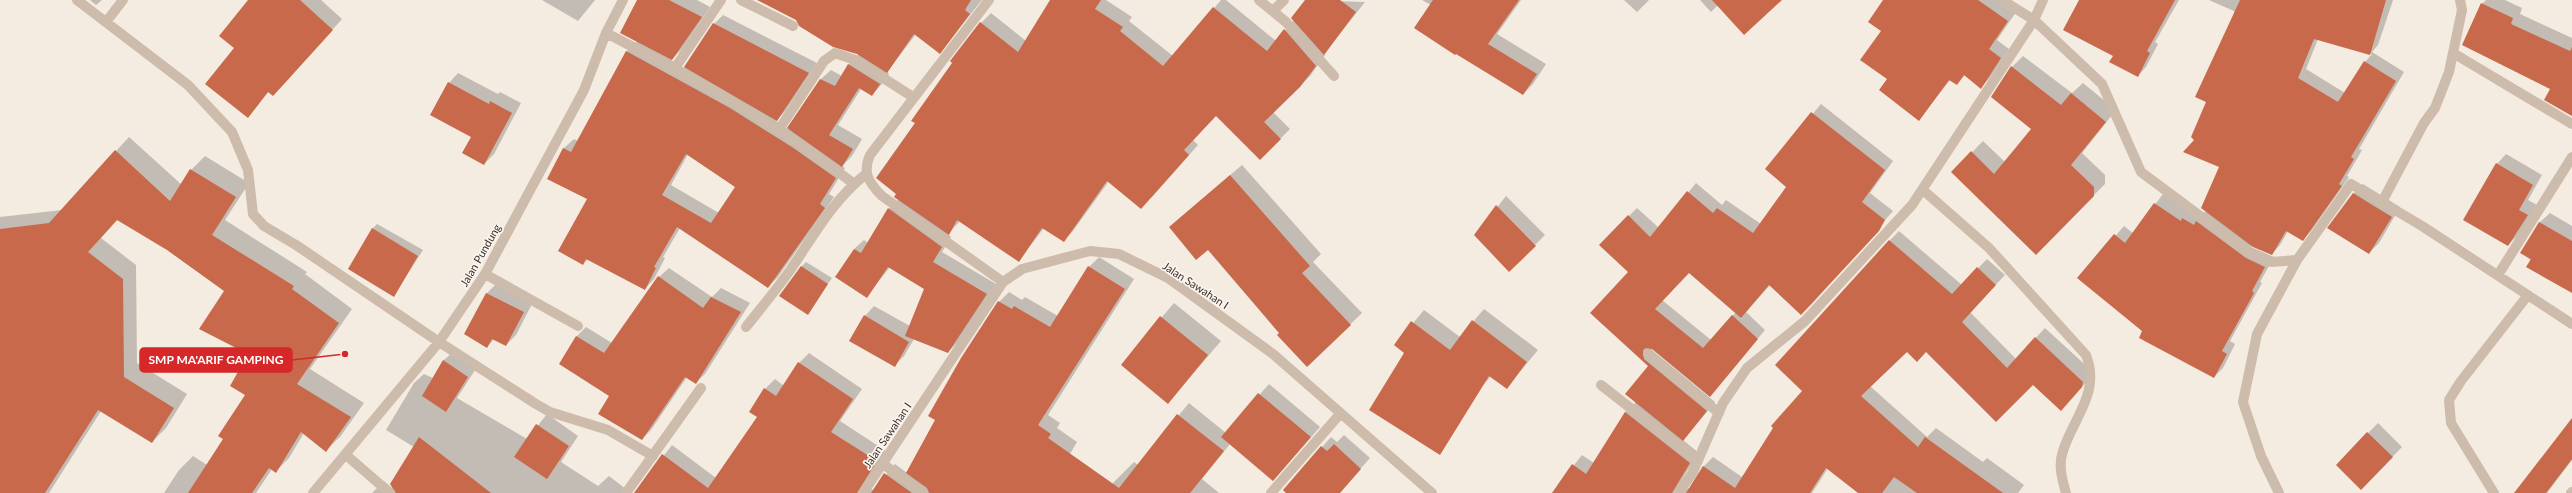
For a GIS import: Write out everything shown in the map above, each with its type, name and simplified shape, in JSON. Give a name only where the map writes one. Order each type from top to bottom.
[{"type":"street","points":[[77,0],[188,85],[232,132],[248,170],[253,214],[264,226],[296,245],[439,342],[550,412],[608,430],[653,456]]},
{"type":"street","points":[[106,22],[123,0]]},
{"type":"street","name":"Jalan Pundung","points":[[313,493],[439,342],[485,274],[584,90],[606,33],[623,0]]},
{"type":"street","points":[[675,68],[721,0]]},
{"type":"street","points":[[741,0],[793,26]]},
{"type":"street","points":[[989,0],[913,97],[870,155],[866,164],[866,174],[871,184],[882,196],[1003,282]]},
{"type":"street","points":[[1259,0],[1274,10],[1334,76]]},
{"type":"street","points":[[1274,10],[1284,0]]},
{"type":"street","points":[[2002,0],[2034,20],[2102,84],[2142,172],[2250,252],[2271,262],[2298,260]]},
{"type":"street","points":[[1678,493],[1698,461],[1719,413],[1747,368],[1805,321],[1923,190],[2034,20],[2043,0]]},
{"type":"street","points":[[2382,202],[2424,123],[2435,108],[2449,72],[2462,10],[2460,0]]},
{"type":"street","points":[[606,33],[675,68],[825,161],[854,184]]},
{"type":"street","points":[[778,131],[824,61],[834,53],[855,60],[913,97]]},
{"type":"street","points":[[2453,53],[2572,124]]},
{"type":"street","points":[[2498,275],[2572,157]]},
{"type":"street","points":[[746,327],[790,271],[826,216],[854,184],[866,174]]},
{"type":"street","points":[[2279,493],[2260,456],[2243,402],[2257,334],[2298,260],[2351,184],[2498,275],[2572,324]]},
{"type":"street","points":[[1923,190],[1989,248],[2086,355],[2090,365],[2088,394],[2080,416],[2062,452],[2060,471],[2066,493]]},
{"type":"street","name":"Jalan Sawahan I","points":[[863,493],[1003,282],[1022,269],[1090,251],[1119,254],[1168,278],[1209,305],[1273,354],[1432,493]]},
{"type":"street","points":[[485,274],[578,326]]},
{"type":"street","points":[[2494,493],[2451,423],[2449,400],[2461,381],[2528,295]]},
{"type":"street","points":[[1648,354],[1719,413]]},
{"type":"street","points":[[1601,385],[1698,461]]},
{"type":"street","points":[[626,493],[700,388]]},
{"type":"street","points":[[1271,493],[1340,414]]},
{"type":"street","points":[[346,455],[390,493]]},
{"type":"street","points":[[883,464],[923,493]]},
{"type":"building","points":[[248,0],[300,0],[333,30],[273,96],[268,92],[248,118],[205,84],[234,48],[219,36]]},
{"type":"building","points":[[637,0],[669,0],[702,17],[672,60],[620,33]]},
{"type":"building","points":[[757,0],[971,0],[965,10],[970,14],[940,54],[914,34],[887,73],[857,54],[833,47],[799,26],[796,20]]},
{"type":"building","points":[[1050,0],[1101,0],[1095,9],[1123,27],[1120,31],[1163,66],[1213,7],[1267,51],[1284,29],[1316,66],[1300,87],[1264,122],[1281,139],[1260,160],[1216,116],[1184,150],[1189,155],[1141,209],[1107,181],[1064,242],[1042,228],[1019,262],[957,220],[949,235],[894,197],[896,194],[876,178],[915,123],[911,121],[952,63],[950,61],[980,22],[1018,52]]},
{"type":"building","points":[[1305,0],[1340,0],[1356,12],[1324,55],[1291,18]]},
{"type":"building","points":[[1433,0],[1519,0],[1488,44],[1537,74],[1523,95],[1456,54],[1455,55],[1414,28]]},
{"type":"building","points":[[1712,0],[1782,0],[1744,35]]},
{"type":"building","points":[[1883,0],[1978,0],[2008,21],[1989,49],[2001,58],[1981,89],[1964,75],[1957,85],[1949,80],[1919,121],[1879,90],[1887,79],[1860,60],[1881,31],[1868,22]]},
{"type":"building","points":[[2079,0],[2175,0],[2147,51],[2150,53],[2138,77],[2109,62],[2113,56],[2063,30]]},
{"type":"building","points":[[2240,0],[2386,0],[2370,55],[2314,39],[2298,78],[2338,102],[2364,61],[2396,81],[2351,157],[2354,159],[2339,184],[2342,186],[2303,241],[2286,231],[2272,255],[2253,247],[2201,208],[2219,167],[2183,152],[2194,140],[2191,137],[2206,102],[2195,97]]},
{"type":"building","points":[[2481,3],[2513,18],[2511,24],[2570,51],[2572,47],[2572,116],[2544,100],[2550,89],[2462,45]]},
{"type":"building","points":[[713,23],[809,73],[777,121],[684,67]]},
{"type":"building","points":[[626,51],[730,108],[792,147],[836,178],[820,204],[825,208],[768,288],[677,227],[654,267],[656,268],[645,290],[586,259],[583,265],[558,251],[587,199],[547,179],[563,148],[571,152]],"holes":[[[686,154],[735,187],[711,223],[662,195]]]},
{"type":"building","points":[[848,64],[880,84],[872,96],[859,88],[829,135],[853,149],[842,167],[787,128],[820,79],[835,86]]},
{"type":"building","points":[[2011,66],[2061,105],[2071,93],[2106,122],[2071,165],[2094,187],[2094,196],[2036,255],[1951,172],[1971,151],[1994,174],[2031,129],[1991,97]]},
{"type":"building","points":[[448,82],[489,104],[490,101],[512,113],[484,165],[462,153],[471,137],[430,115]]},
{"type":"building","points":[[1811,112],[1885,170],[1862,202],[1885,220],[1879,231],[1801,315],[1769,285],[1741,318],[1689,273],[1655,309],[1703,348],[1732,315],[1758,339],[1710,397],[1652,349],[1646,348],[1643,350],[1644,359],[1707,411],[1683,441],[1625,394],[1648,366],[1590,313],[1628,272],[1599,245],[1628,215],[1650,237],[1687,191],[1713,213],[1717,208],[1753,233],[1786,187],[1765,169]]},
{"type":"building","points":[[115,150],[170,201],[190,169],[236,197],[212,235],[294,286],[292,289],[339,323],[297,384],[351,417],[326,452],[301,432],[276,473],[269,468],[252,493],[188,493],[223,439],[218,436],[245,395],[230,386],[248,354],[199,329],[224,291],[167,250],[117,220],[88,252],[123,279],[124,377],[174,408],[152,443],[98,410],[45,493],[0,493],[0,229],[49,223]]},
{"type":"building","points":[[2496,163],[2533,185],[2519,210],[2528,215],[2508,246],[2463,220]]},
{"type":"building","points":[[1230,175],[1310,266],[1302,273],[1351,325],[1307,367],[1277,335],[1279,333],[1208,250],[1196,260],[1169,227]]},
{"type":"building","points":[[2353,193],[2392,217],[2369,254],[2327,228]]},
{"type":"building","points":[[2154,203],[2181,221],[2182,218],[2194,225],[2196,221],[2246,258],[2265,267],[2252,291],[2254,293],[2222,351],[2227,354],[2214,378],[2139,338],[2142,331],[2077,278],[2114,234],[2125,243]]},
{"type":"building","points":[[1496,205],[1536,246],[1509,272],[1474,235]]},
{"type":"building","points":[[888,208],[942,247],[933,262],[987,294],[948,353],[905,336],[924,289],[888,267],[867,298],[835,277],[854,249],[861,253]]},
{"type":"building","points":[[2539,222],[2572,241],[2572,293],[2526,267],[2531,259],[2520,253]]},
{"type":"building","points":[[372,228],[418,256],[394,297],[348,269]]},
{"type":"building","points":[[1889,240],[1952,294],[1977,267],[1996,285],[1962,322],[2007,368],[2035,337],[2083,382],[2082,387],[2061,411],[2033,385],[1996,422],[1926,352],[1917,362],[1907,352],[1861,396],[1918,447],[1925,437],[2003,493],[1917,493],[1894,477],[1882,493],[1858,493],[1826,468],[1810,493],[1686,493],[1703,466],[1735,488],[1773,428],[1771,426],[1802,391],[1775,365]]},
{"type":"building","points":[[801,266],[828,284],[808,315],[779,296]]},
{"type":"building","points":[[1088,266],[1125,289],[1038,425],[1051,434],[1048,438],[1119,488],[1177,414],[1224,451],[1190,493],[929,493],[927,488],[906,473],[935,420],[928,416],[961,358],[998,301],[1012,309],[1014,306],[1050,327]]},
{"type":"building","points":[[658,276],[703,308],[711,297],[741,312],[696,384],[685,377],[642,440],[598,414],[609,396],[559,364],[576,336],[604,353]]},
{"type":"building","points":[[486,293],[524,312],[506,346],[492,339],[487,348],[464,334]]},
{"type":"building","points":[[864,315],[909,342],[895,367],[849,341]]},
{"type":"building","points":[[1160,316],[1208,355],[1168,404],[1121,365]]},
{"type":"building","points":[[1472,320],[1527,362],[1507,389],[1489,376],[1440,455],[1369,410],[1404,353],[1394,345],[1411,321],[1450,350]]},
{"type":"building","points":[[443,360],[468,377],[446,412],[422,396]]},
{"type":"building","points":[[798,362],[853,399],[831,432],[877,461],[857,493],[634,493],[662,454],[708,488],[757,417],[749,412],[764,388],[776,396]]},
{"type":"building","points":[[1258,393],[1311,437],[1273,481],[1221,437]]},
{"type":"building","points":[[1625,412],[1690,463],[1672,493],[1552,493],[1572,464],[1586,474]]},
{"type":"building","points":[[2572,418],[2572,459],[2546,493],[2514,493]]},
{"type":"building","points":[[536,424],[569,446],[547,479],[514,457]]},
{"type":"building","points":[[2367,432],[2393,457],[2361,490],[2336,465]]},
{"type":"building","points":[[419,437],[491,493],[396,493],[390,484]]},
{"type":"building","points":[[1334,444],[1361,469],[1340,493],[1286,493],[1283,490],[1321,446],[1327,451]]},
{"type":"building","points":[[884,473],[912,493],[871,493]]},
{"type":"place","name":"SMP MA'ARIF GAMPING","points":[[345,354]]}]
